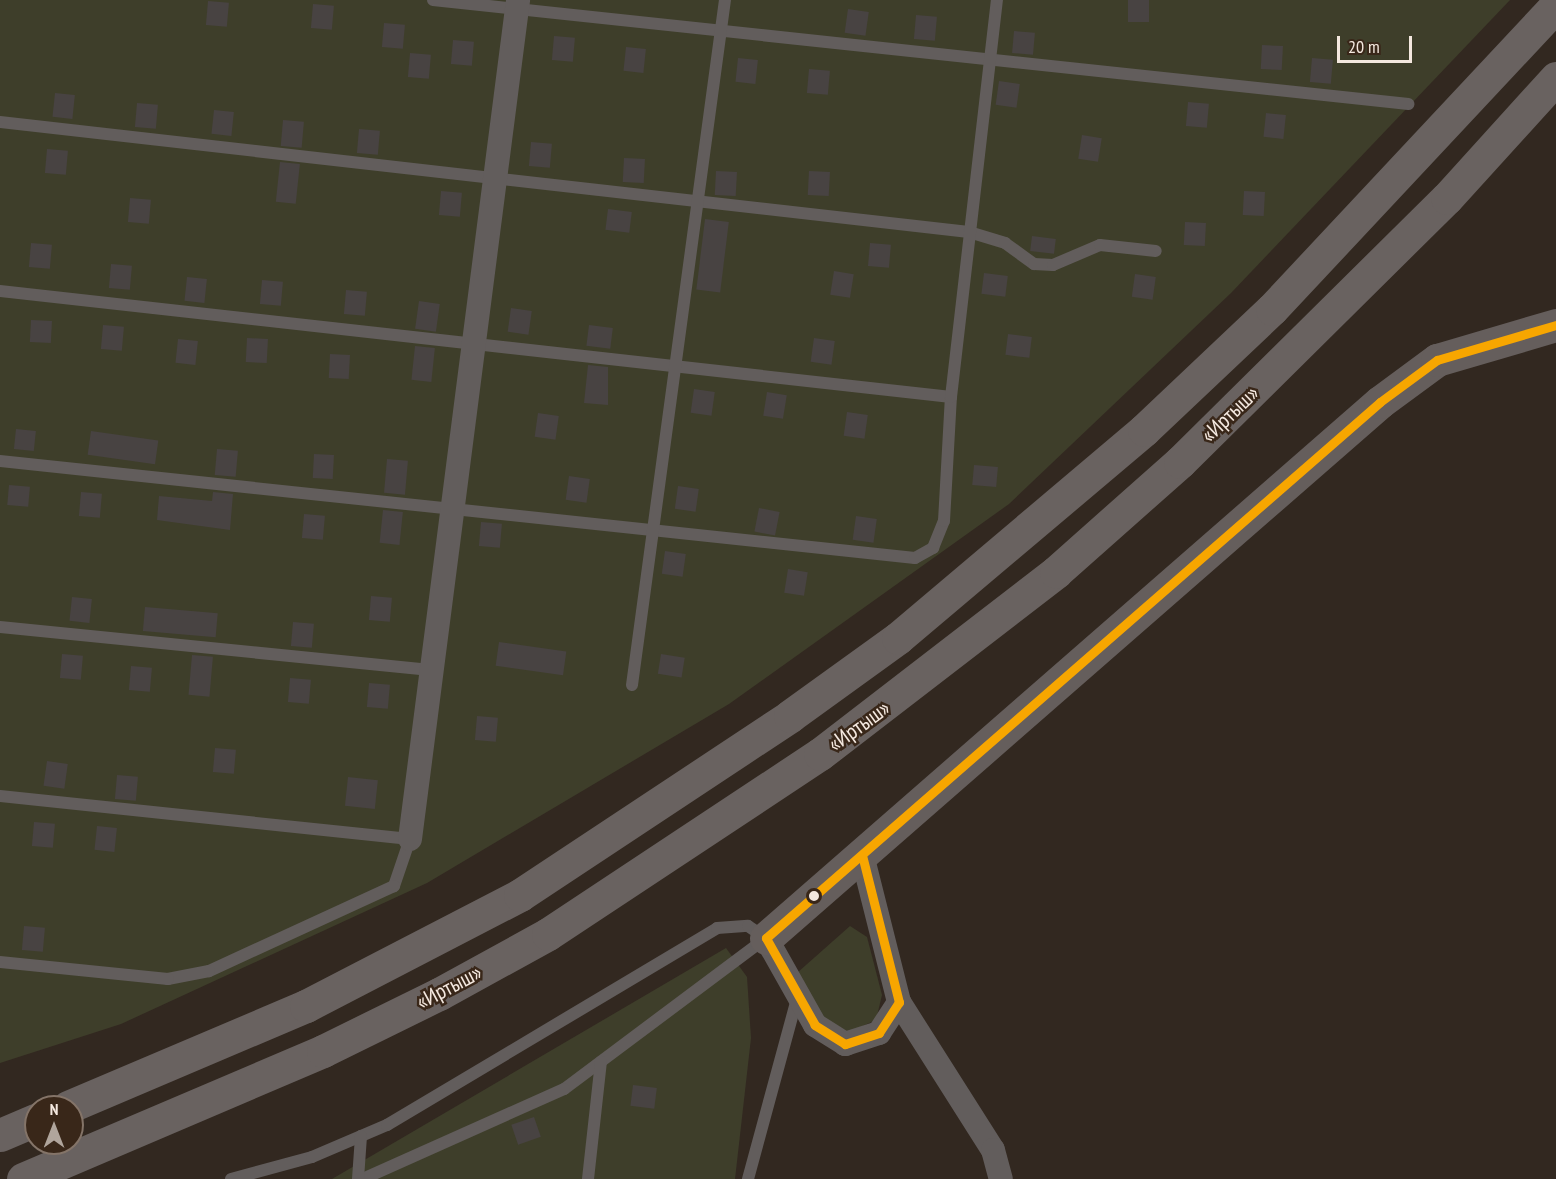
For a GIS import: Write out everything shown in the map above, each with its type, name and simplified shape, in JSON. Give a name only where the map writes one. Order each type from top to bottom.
[{"type":"highway","name":"«Иртыш»","points":[[84,1100],[306,1006],[520,895],[790,716],[898,638],[1144,430],[1272,309],[1556,6]]},
{"type":"highway","name":"«Иртыш»","points":[[23,1179],[323,1050],[439,994],[548,934],[820,754],[1002,616],[1180,462],[1447,198],[1556,78]]},
{"type":"highway","points":[[0,1135],[24,1125]]},
{"type":"street","points":[[410,839],[428,670],[517,4]]},
{"type":"street","points":[[899,1002],[879,1033],[846,1044],[815,1025],[766,938],[1380,402],[1437,360],[1556,325]]},
{"type":"street","points":[[862,855],[899,1002],[993,1150],[1001,1179]]},
{"type":"lane","points":[[433,0],[517,4],[720,32],[988,57],[1408,104]]},
{"type":"lane","points":[[632,685],[725,0]]},
{"type":"lane","points":[[0,460],[451,505],[915,558],[933,548],[944,521],[951,397],[988,57],[997,0]]},
{"type":"lane","points":[[0,122],[495,176],[969,232],[1005,243],[1034,264],[1053,265],[1100,245],[1156,250]]},
{"type":"lane","points":[[0,291],[677,363],[951,397]]},
{"type":"lane","points":[[0,627],[428,670]]},
{"type":"lane","points":[[0,796],[410,839],[394,886],[209,971],[168,979],[0,962]]},
{"type":"lane","points":[[231,1179],[312,1157],[361,1136],[717,928],[748,926],[766,938],[564,1089],[363,1179]]},
{"type":"lane","points":[[748,1179],[787,1052],[798,994]]},
{"type":"lane","points":[[588,1179],[601,1062]]},
{"type":"lane","points":[[358,1179],[361,1136]]},
{"type":"green space","points":[[0,0],[1510,0],[1231,293],[1009,504],[729,704],[427,883],[121,1024],[0,1063]]},
{"type":"green space","points":[[850,926],[867,937],[882,995],[876,1020],[849,1032],[821,1017],[797,973]]},
{"type":"green space","points":[[726,948],[747,977],[751,1038],[735,1179],[332,1179]]},
{"type":"building","points":[[1128,0],[1149,0],[1149,22],[1128,22]]},
{"type":"building","points":[[208,1],[229,3],[227,27],[206,25]]},
{"type":"building","points":[[313,4],[334,6],[332,30],[311,28]]},
{"type":"building","points":[[848,9],[869,12],[865,36],[845,33]]},
{"type":"building","points":[[916,15],[937,17],[935,41],[914,39]]},
{"type":"building","points":[[384,23],[405,25],[403,49],[382,47]]},
{"type":"building","points":[[1014,31],[1035,33],[1033,55],[1012,53]]},
{"type":"building","points":[[554,36],[575,38],[573,62],[552,60]]},
{"type":"building","points":[[453,40],[474,42],[472,66],[451,64]]},
{"type":"building","points":[[1262,45],[1283,46],[1282,70],[1261,69]]},
{"type":"building","points":[[626,47],[646,49],[643,73],[623,71]]},
{"type":"building","points":[[410,53],[431,55],[429,79],[408,77]]},
{"type":"building","points":[[738,58],[758,60],[755,84],[735,82]]},
{"type":"building","points":[[1312,58],[1333,60],[1331,84],[1310,82]]},
{"type":"building","points":[[809,69],[830,71],[828,95],[807,93]]},
{"type":"building","points":[[999,81],[1020,84],[1016,108],[996,105]]},
{"type":"building","points":[[55,93],[75,95],[72,119],[52,117]]},
{"type":"building","points":[[1188,102],[1209,104],[1207,128],[1186,126]]},
{"type":"building","points":[[137,103],[158,105],[156,129],[135,127]]},
{"type":"building","points":[[214,110],[234,112],[231,136],[211,134]]},
{"type":"building","points":[[1266,113],[1286,115],[1283,139],[1263,137]]},
{"type":"building","points":[[283,120],[304,122],[302,148],[281,146]]},
{"type":"building","points":[[359,129],[380,131],[378,155],[357,153]]},
{"type":"building","points":[[1082,135],[1102,138],[1098,162],[1078,159]]},
{"type":"building","points":[[531,142],[552,144],[550,168],[529,166]]},
{"type":"building","points":[[47,149],[68,151],[66,175],[45,173]]},
{"type":"building","points":[[624,158],[645,159],[644,183],[623,182]]},
{"type":"building","points":[[280,162],[300,164],[296,204],[276,202]]},
{"type":"building","points":[[716,171],[737,172],[736,196],[715,195]]},
{"type":"building","points":[[809,171],[830,172],[829,196],[808,195]]},
{"type":"building","points":[[441,191],[462,193],[460,217],[439,215]]},
{"type":"building","points":[[1244,191],[1265,192],[1264,216],[1243,215]]},
{"type":"building","points":[[130,198],[151,200],[149,224],[128,222]]},
{"type":"building","points":[[608,209],[632,212],[629,233],[605,230]]},
{"type":"building","points":[[705,219],[729,222],[720,292],[696,289]]},
{"type":"building","points":[[1185,222],[1206,223],[1205,246],[1184,245]]},
{"type":"building","points":[[1032,236],[1056,239],[1054,254],[1030,251]]},
{"type":"building","points":[[31,243],[52,245],[50,269],[29,267]]},
{"type":"building","points":[[870,243],[891,245],[889,268],[868,266]]},
{"type":"building","points":[[111,264],[132,266],[130,290],[109,288]]},
{"type":"building","points":[[834,271],[854,274],[850,298],[830,295]]},
{"type":"building","points":[[984,273],[1008,276],[1005,297],[981,294]]},
{"type":"building","points":[[1135,274],[1156,277],[1153,300],[1132,297]]},
{"type":"building","points":[[187,277],[207,279],[204,303],[184,301]]},
{"type":"building","points":[[262,280],[283,282],[281,306],[260,304]]},
{"type":"building","points":[[346,290],[367,292],[365,316],[344,314]]},
{"type":"building","points":[[419,301],[440,304],[436,332],[415,329]]},
{"type":"building","points":[[511,308],[532,311],[528,335],[508,332]]},
{"type":"building","points":[[31,320],[52,321],[51,343],[30,342]]},
{"type":"building","points":[[103,325],[124,327],[122,351],[101,349]]},
{"type":"building","points":[[589,325],[613,328],[610,349],[586,346]]},
{"type":"building","points":[[1008,334],[1032,337],[1029,358],[1005,355]]},
{"type":"building","points":[[247,338],[268,339],[267,363],[246,362]]},
{"type":"building","points":[[814,338],[835,341],[831,365],[811,362]]},
{"type":"building","points":[[178,339],[198,341],[195,365],[175,363]]},
{"type":"building","points":[[415,346],[435,348],[431,382],[411,380]]},
{"type":"building","points":[[330,354],[350,355],[349,379],[329,378]]},
{"type":"building","points":[[588,365],[608,367],[608,405],[584,403]]},
{"type":"building","points":[[694,389],[715,392],[711,416],[691,413]]},
{"type":"building","points":[[767,392],[787,395],[783,419],[763,416]]},
{"type":"building","points":[[847,412],[868,415],[864,439],[844,436]]},
{"type":"building","points":[[538,413],[559,416],[555,440],[535,437]]},
{"type":"building","points":[[16,429],[36,431],[34,451],[14,449]]},
{"type":"building","points":[[91,431],[158,440],[155,464],[88,455]]},
{"type":"building","points":[[217,449],[238,451],[236,477],[215,475]]},
{"type":"building","points":[[314,454],[334,455],[333,479],[313,478]]},
{"type":"building","points":[[387,459],[408,461],[405,495],[384,493]]},
{"type":"building","points":[[974,465],[998,467],[996,487],[972,485]]},
{"type":"building","points":[[569,476],[590,479],[586,503],[566,500]]},
{"type":"building","points":[[9,485],[30,487],[28,507],[7,505]]},
{"type":"building","points":[[678,486],[699,489],[696,512],[675,509]]},
{"type":"building","points":[[81,492],[102,494],[100,518],[79,516]]},
{"type":"building","points":[[213,492],[233,494],[230,530],[157,520],[159,496],[212,501]]},
{"type":"building","points":[[759,508],[780,512],[775,536],[754,532]]},
{"type":"building","points":[[383,510],[403,512],[399,545],[380,543]]},
{"type":"building","points":[[304,514],[325,516],[323,540],[302,538]]},
{"type":"building","points":[[856,516],[877,519],[873,543],[853,540]]},
{"type":"building","points":[[481,522],[502,524],[500,548],[479,546]]},
{"type":"building","points":[[665,551],[686,554],[683,577],[662,574]]},
{"type":"building","points":[[788,569],[808,572],[804,596],[784,593]]},
{"type":"building","points":[[371,596],[392,598],[390,622],[369,620]]},
{"type":"building","points":[[72,597],[92,599],[89,623],[69,621]]},
{"type":"building","points":[[145,607],[218,613],[216,637],[143,631]]},
{"type":"building","points":[[293,622],[314,624],[312,648],[291,646]]},
{"type":"building","points":[[499,642],[566,651],[563,675],[496,666]]},
{"type":"building","points":[[62,654],[83,656],[81,680],[60,678]]},
{"type":"building","points":[[661,654],[685,658],[682,678],[658,674]]},
{"type":"building","points":[[192,655],[213,657],[209,697],[189,695]]},
{"type":"building","points":[[131,666],[152,668],[150,692],[129,690]]},
{"type":"building","points":[[290,678],[311,680],[309,704],[288,702]]},
{"type":"building","points":[[369,683],[390,685],[388,709],[367,707]]},
{"type":"building","points":[[477,716],[498,718],[496,742],[475,740]]},
{"type":"building","points":[[215,748],[236,750],[234,774],[213,772]]},
{"type":"building","points":[[47,761],[68,764],[64,789],[44,786]]},
{"type":"building","points":[[117,775],[138,777],[136,801],[115,799]]},
{"type":"building","points":[[348,777],[378,780],[375,809],[345,806]]},
{"type":"building","points":[[34,822],[55,824],[53,848],[32,846]]},
{"type":"building","points":[[97,826],[117,828],[114,852],[94,850]]},
{"type":"building","points":[[24,926],[45,928],[43,952],[22,950]]},
{"type":"building","points":[[633,1085],[657,1088],[654,1109],[630,1106]]},
{"type":"building","points":[[534,1117],[541,1137],[518,1145],[511,1125]]},
{"type":"transit line","points":[[862,855],[899,1002],[879,1033],[845,1044],[815,1025],[766,938],[1380,402],[1437,360],[1556,325]]}]
